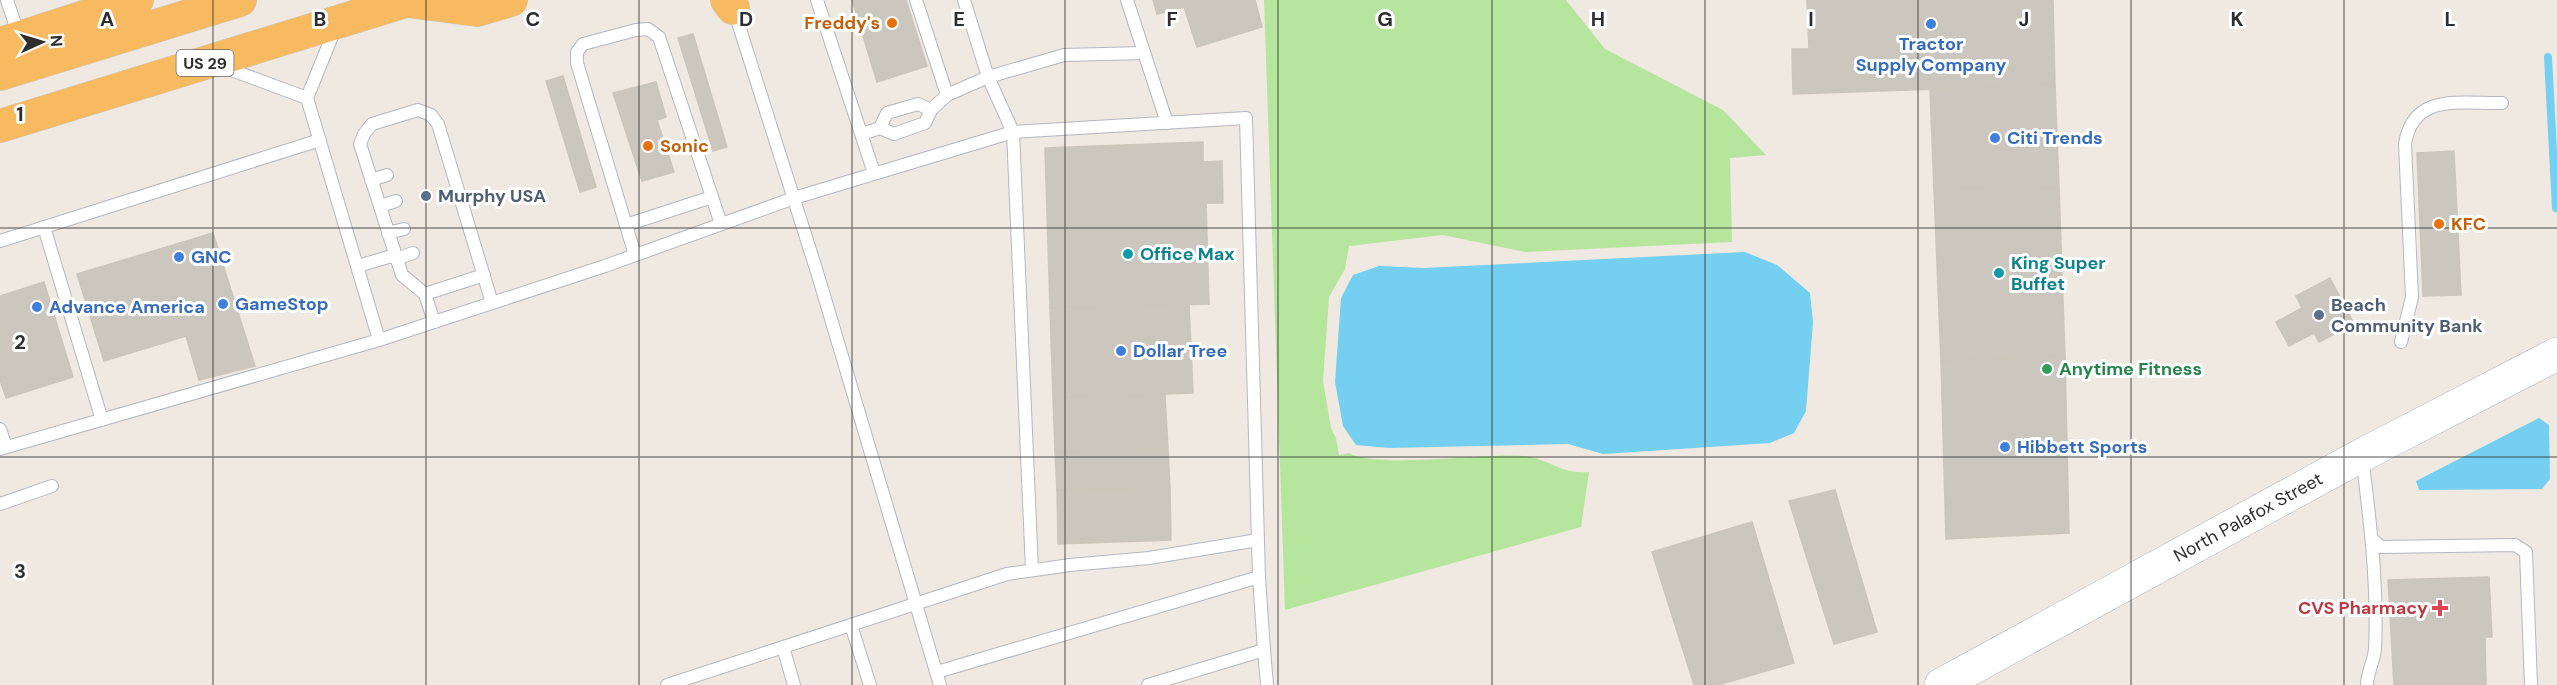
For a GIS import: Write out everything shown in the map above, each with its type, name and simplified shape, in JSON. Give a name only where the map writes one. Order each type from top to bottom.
[{"type":"highway","points":[[10,40],[137,0]]},
{"type":"highway","points":[[0,74],[240,0]]},
{"type":"highway","points":[[408,0],[477,10],[511,0]]},
{"type":"highway","name":"US 29","points":[[0,126],[408,0]]},
{"type":"main road","name":"North Palafox Street","points":[[1941,685],[2362,455],[2557,354]]},
{"type":"main road","points":[[2510,378],[2557,379]]},
{"type":"lane","points":[[7,0],[10,40]]},
{"type":"lane","points":[[817,0],[874,173]]},
{"type":"lane","points":[[916,0],[947,95]]},
{"type":"lane","points":[[964,0],[988,77],[1013,132],[1032,570]]},
{"type":"lane","points":[[1127,0],[1167,123]]},
{"type":"lane","points":[[730,3],[794,198],[940,685]]},
{"type":"lane","points":[[337,22],[307,98],[379,340]]},
{"type":"lane","points":[[635,255],[577,63],[577,52],[584,44],[636,30],[648,29],[660,37],[721,224]]},
{"type":"lane","points":[[862,134],[880,128],[894,134],[925,123],[931,110],[947,95],[988,77],[1064,55],[1144,53]]},
{"type":"lane","points":[[208,62],[307,98]]},
{"type":"lane","points":[[2401,342],[2412,297],[2405,144],[2407,128],[2419,112],[2433,105],[2502,103]]},
{"type":"lane","points":[[880,128],[887,113],[918,104],[931,110]]},
{"type":"lane","points":[[434,322],[425,294],[402,275],[395,257],[360,144],[372,124],[418,110],[431,115],[438,124],[442,157],[450,184],[466,235],[484,275],[492,303]]},
{"type":"lane","points":[[0,429],[3,448],[379,340],[635,255],[794,198],[1013,132],[1246,118],[1259,577],[1267,685]]},
{"type":"lane","points":[[0,241],[321,140]]},
{"type":"lane","points":[[371,180],[387,175]]},
{"type":"lane","points":[[626,225],[712,197]]},
{"type":"lane","points":[[380,206],[396,201]]},
{"type":"lane","points":[[44,227],[102,420]]},
{"type":"lane","points":[[388,233],[404,229]]},
{"type":"lane","points":[[358,266],[413,253]]},
{"type":"lane","points":[[425,294],[484,275]]},
{"type":"lane","points":[[2362,455],[2373,540],[2375,652],[2367,685]]},
{"type":"lane","points":[[0,504],[52,486]]},
{"type":"lane","points":[[667,685],[1007,574],[1149,558],[1258,540]]},
{"type":"lane","points":[[2373,540],[2381,547],[2515,545],[2526,552],[2531,685]]},
{"type":"lane","points":[[937,672],[1259,577]]},
{"type":"lane","points":[[851,625],[870,685]]},
{"type":"lane","points":[[783,647],[794,685]]},
{"type":"lane","points":[[1148,685],[1264,650]]},
{"type":"green space","points":[[1264,0],[1566,0],[1605,49],[1723,110],[1766,155],[1730,158],[1732,242],[1525,252],[1443,235],[1349,246],[1345,269],[1329,297],[1323,381],[1331,428],[1336,438],[1339,455],[1349,453],[1363,458],[1383,460],[1523,456],[1570,471],[1589,472],[1581,527],[1285,610]]},
{"type":"water","points":[[1745,252],[1777,265],[1810,293],[1813,322],[1806,411],[1794,433],[1770,443],[1603,454],[1568,444],[1389,448],[1356,445],[1343,426],[1335,382],[1341,298],[1353,275],[1379,266],[1424,268]]},
{"type":"water","points":[[2539,418],[2549,425],[2550,479],[2542,489],[2419,490],[2416,481]]},
{"type":"building","points":[[852,0],[906,0],[927,66],[877,82]]},
{"type":"building","points":[[1153,0],[1255,0],[1262,27],[1197,47],[1184,7],[1157,14]]},
{"type":"building","name":"Tractor Supply Company","points":[[1807,0],[2053,0],[2055,85],[1793,94],[1792,49],[1809,49]]},
{"type":"building","points":[[693,34],[727,147],[713,151],[678,38]]},
{"type":"building","points":[[563,76],[596,187],[580,192],[546,81]]},
{"type":"building","name":"Sonic","points":[[656,82],[666,117],[657,120],[674,172],[642,181],[613,93]]},
{"type":"building","name":"Citi Trends","points":[[2055,85],[2059,187],[1934,190],[1930,89]]},
{"type":"building","name":"Office Max","points":[[1203,142],[1203,162],[1222,161],[1223,203],[1206,203],[1209,304],[1050,308],[1045,148]]},
{"type":"building","name":"KFC","points":[[2454,151],[2461,295],[2423,296],[2417,153]]},
{"type":"building","name":"King Super Buffet","points":[[2059,187],[2065,357],[1941,361],[1934,190]]},
{"type":"building","points":[[213,233],[255,366],[199,380],[186,336],[104,361],[77,274]]},
{"type":"building","name":"Beach Community Bank","points":[[2330,278],[2354,324],[2319,342],[2314,333],[2289,346],[2276,322],[2302,308],[2296,296]]},
{"type":"building","points":[[44,282],[73,377],[6,398],[0,380],[0,296]]},
{"type":"building","name":"Dollar Tree","points":[[1189,304],[1193,393],[1053,398],[1050,308]]},
{"type":"building","name":"Hibbett Sports","points":[[2065,357],[2069,533],[1946,539],[1941,361]]},
{"type":"building","points":[[1165,394],[1168,450],[1055,451],[1053,398]]},
{"type":"building","points":[[1168,450],[1170,488],[1057,490],[1055,451]]},
{"type":"building","points":[[1170,488],[1171,540],[1058,544],[1057,490]]},
{"type":"building","points":[[1835,490],[1877,632],[1834,644],[1789,501]]},
{"type":"building","points":[[1752,522],[1794,663],[1718,685],[1694,685],[1652,552]]},
{"type":"building","name":"CVS Pharmacy","points":[[2489,577],[2492,637],[2485,637],[2486,685],[2394,685],[2388,580]]},
{"type":"waterway","points":[[2548,57],[2556,208]]},
{"type":"place","name":"Freddy's","points":[[892,23]]},
{"type":"place","name":"Tractor Supply Company","points":[[1931,24]]},
{"type":"place","name":"Citi Trends","points":[[1995,138]]},
{"type":"place","name":"Sonic","points":[[648,146]]},
{"type":"place","name":"Murphy USA","points":[[426,196]]},
{"type":"place","name":"KFC","points":[[2439,224]]},
{"type":"place","name":"Office Max","points":[[1128,254]]},
{"type":"place","name":"GNC","points":[[179,257]]},
{"type":"place","name":"King Super Buffet","points":[[1999,273]]},
{"type":"place","name":"GameStop","points":[[223,304]]},
{"type":"place","name":"Advance America","points":[[37,307]]},
{"type":"place","name":"Beach Community Bank","points":[[2319,315]]},
{"type":"place","name":"Dollar Tree","points":[[1121,351]]},
{"type":"place","name":"Anytime Fitness","points":[[2047,369]]},
{"type":"place","name":"Hibbett Sports","points":[[2005,447]]},
{"type":"place","name":"CVS Pharmacy","points":[[2440,608]]}]
